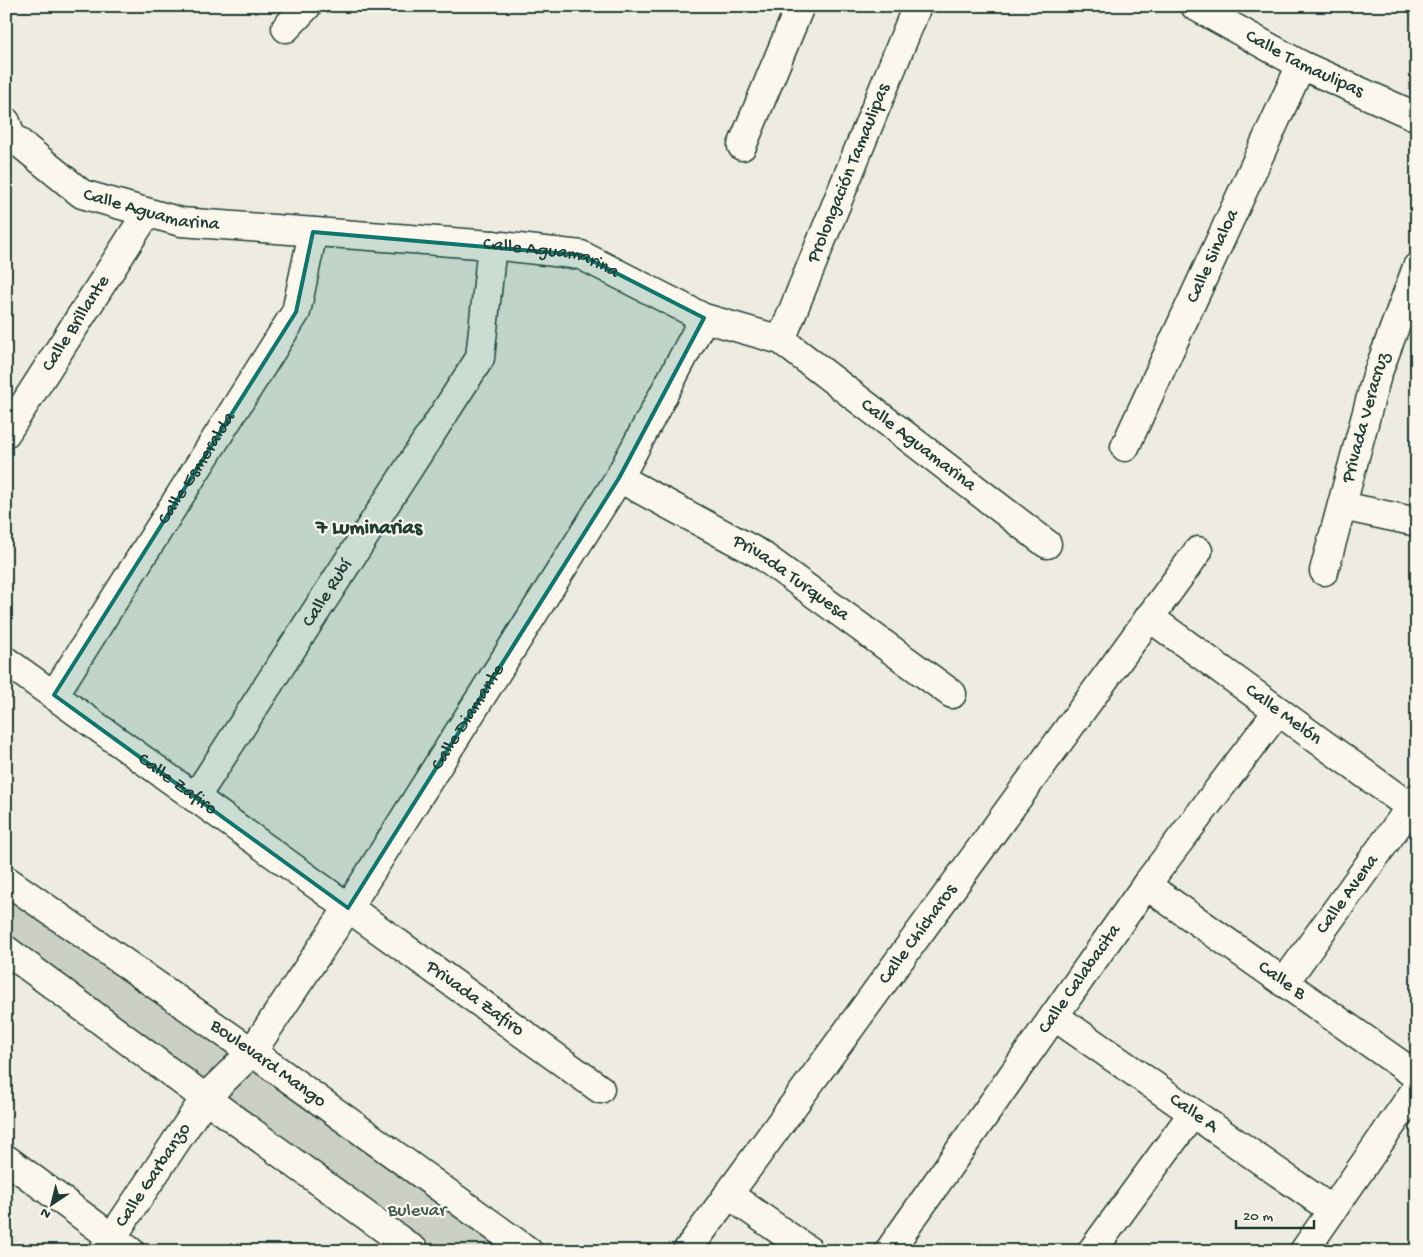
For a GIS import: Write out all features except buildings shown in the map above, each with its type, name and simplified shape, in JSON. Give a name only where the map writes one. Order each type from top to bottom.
[{"type":"street","points":[[286,28],[307,6]]},
{"type":"street","points":[[742,146],[800,6]]},
{"type":"street","name":"Prolongación Tamaulipas","points":[[781,340],[917,6]]},
{"type":"street","name":"Calle Tamaulipas","points":[[1195,6],[1301,65],[1417,117]]},
{"type":"street","name":"Calle Sinaloa","points":[[1125,447],[1301,65]]},
{"type":"street","name":"Calle Aguamarina","points":[[6,122],[11,136],[82,194],[181,222],[492,245],[581,255],[704,318],[781,340],[1047,544]]},
{"type":"street","name":"Calle Brillante","points":[[6,434],[147,213]]},
{"type":"street","name":"Calle Esmeralda","points":[[54,696],[296,312],[313,232]]},
{"type":"street","name":"Calle Rubí","points":[[195,798],[480,358],[492,245]]},
{"type":"street","name":"Privada Veracruz","points":[[1324,571],[1377,375],[1417,266]]},
{"type":"street","name":"Calle Diamante","points":[[204,1098],[252,1052],[348,908],[619,478],[704,318]]},
{"type":"street","name":"Privada Turquesa","points":[[619,478],[760,554],[952,694]]},
{"type":"street","points":[[1342,506],[1417,522]]},
{"type":"street","name":"Calle Chícharos","points":[[687,1251],[1198,551]]},
{"type":"street","name":"Calle Melón","points":[[1150,617],[1278,711],[1414,806]]},
{"type":"street","name":"Calle Zafiro","points":[[6,661],[348,908]]},
{"type":"street","name":"Calle Calabacita","points":[[889,1251],[1146,885],[1278,711]]},
{"type":"street","name":"Calle Avena","points":[[1284,982],[1414,806]]},
{"type":"street","name":"Boulevard Mango","points":[[6,880],[252,1052],[528,1251]]},
{"type":"street","name":"Calle B","points":[[1146,885],[1417,1076]]},
{"type":"street","name":"Privada Zafiro","points":[[348,908],[600,1090]]},
{"type":"street","points":[[6,950],[204,1098],[414,1251]]},
{"type":"street","name":"Calle A","points":[[1054,1016],[1332,1210]]},
{"type":"street","points":[[1304,1251],[1417,1088]]},
{"type":"street","name":"Calle Garbanzo","points":[[115,1246],[204,1098]]},
{"type":"street","points":[[1092,1251],[1193,1113]]},
{"type":"street","points":[[6,1159],[115,1246]]},
{"type":"street","points":[[728,1194],[810,1251]]},
{"type":"highlighted area","points":[[313,232],[581,255],[704,318],[619,478],[348,908],[54,695],[296,312]]},
{"type":"green space","name":"Bulevar","points":[[6,880],[531,1251],[415,1251],[6,950]]},
{"type":"district","name":"7 Luminarias","points":[[369,529]]}]
